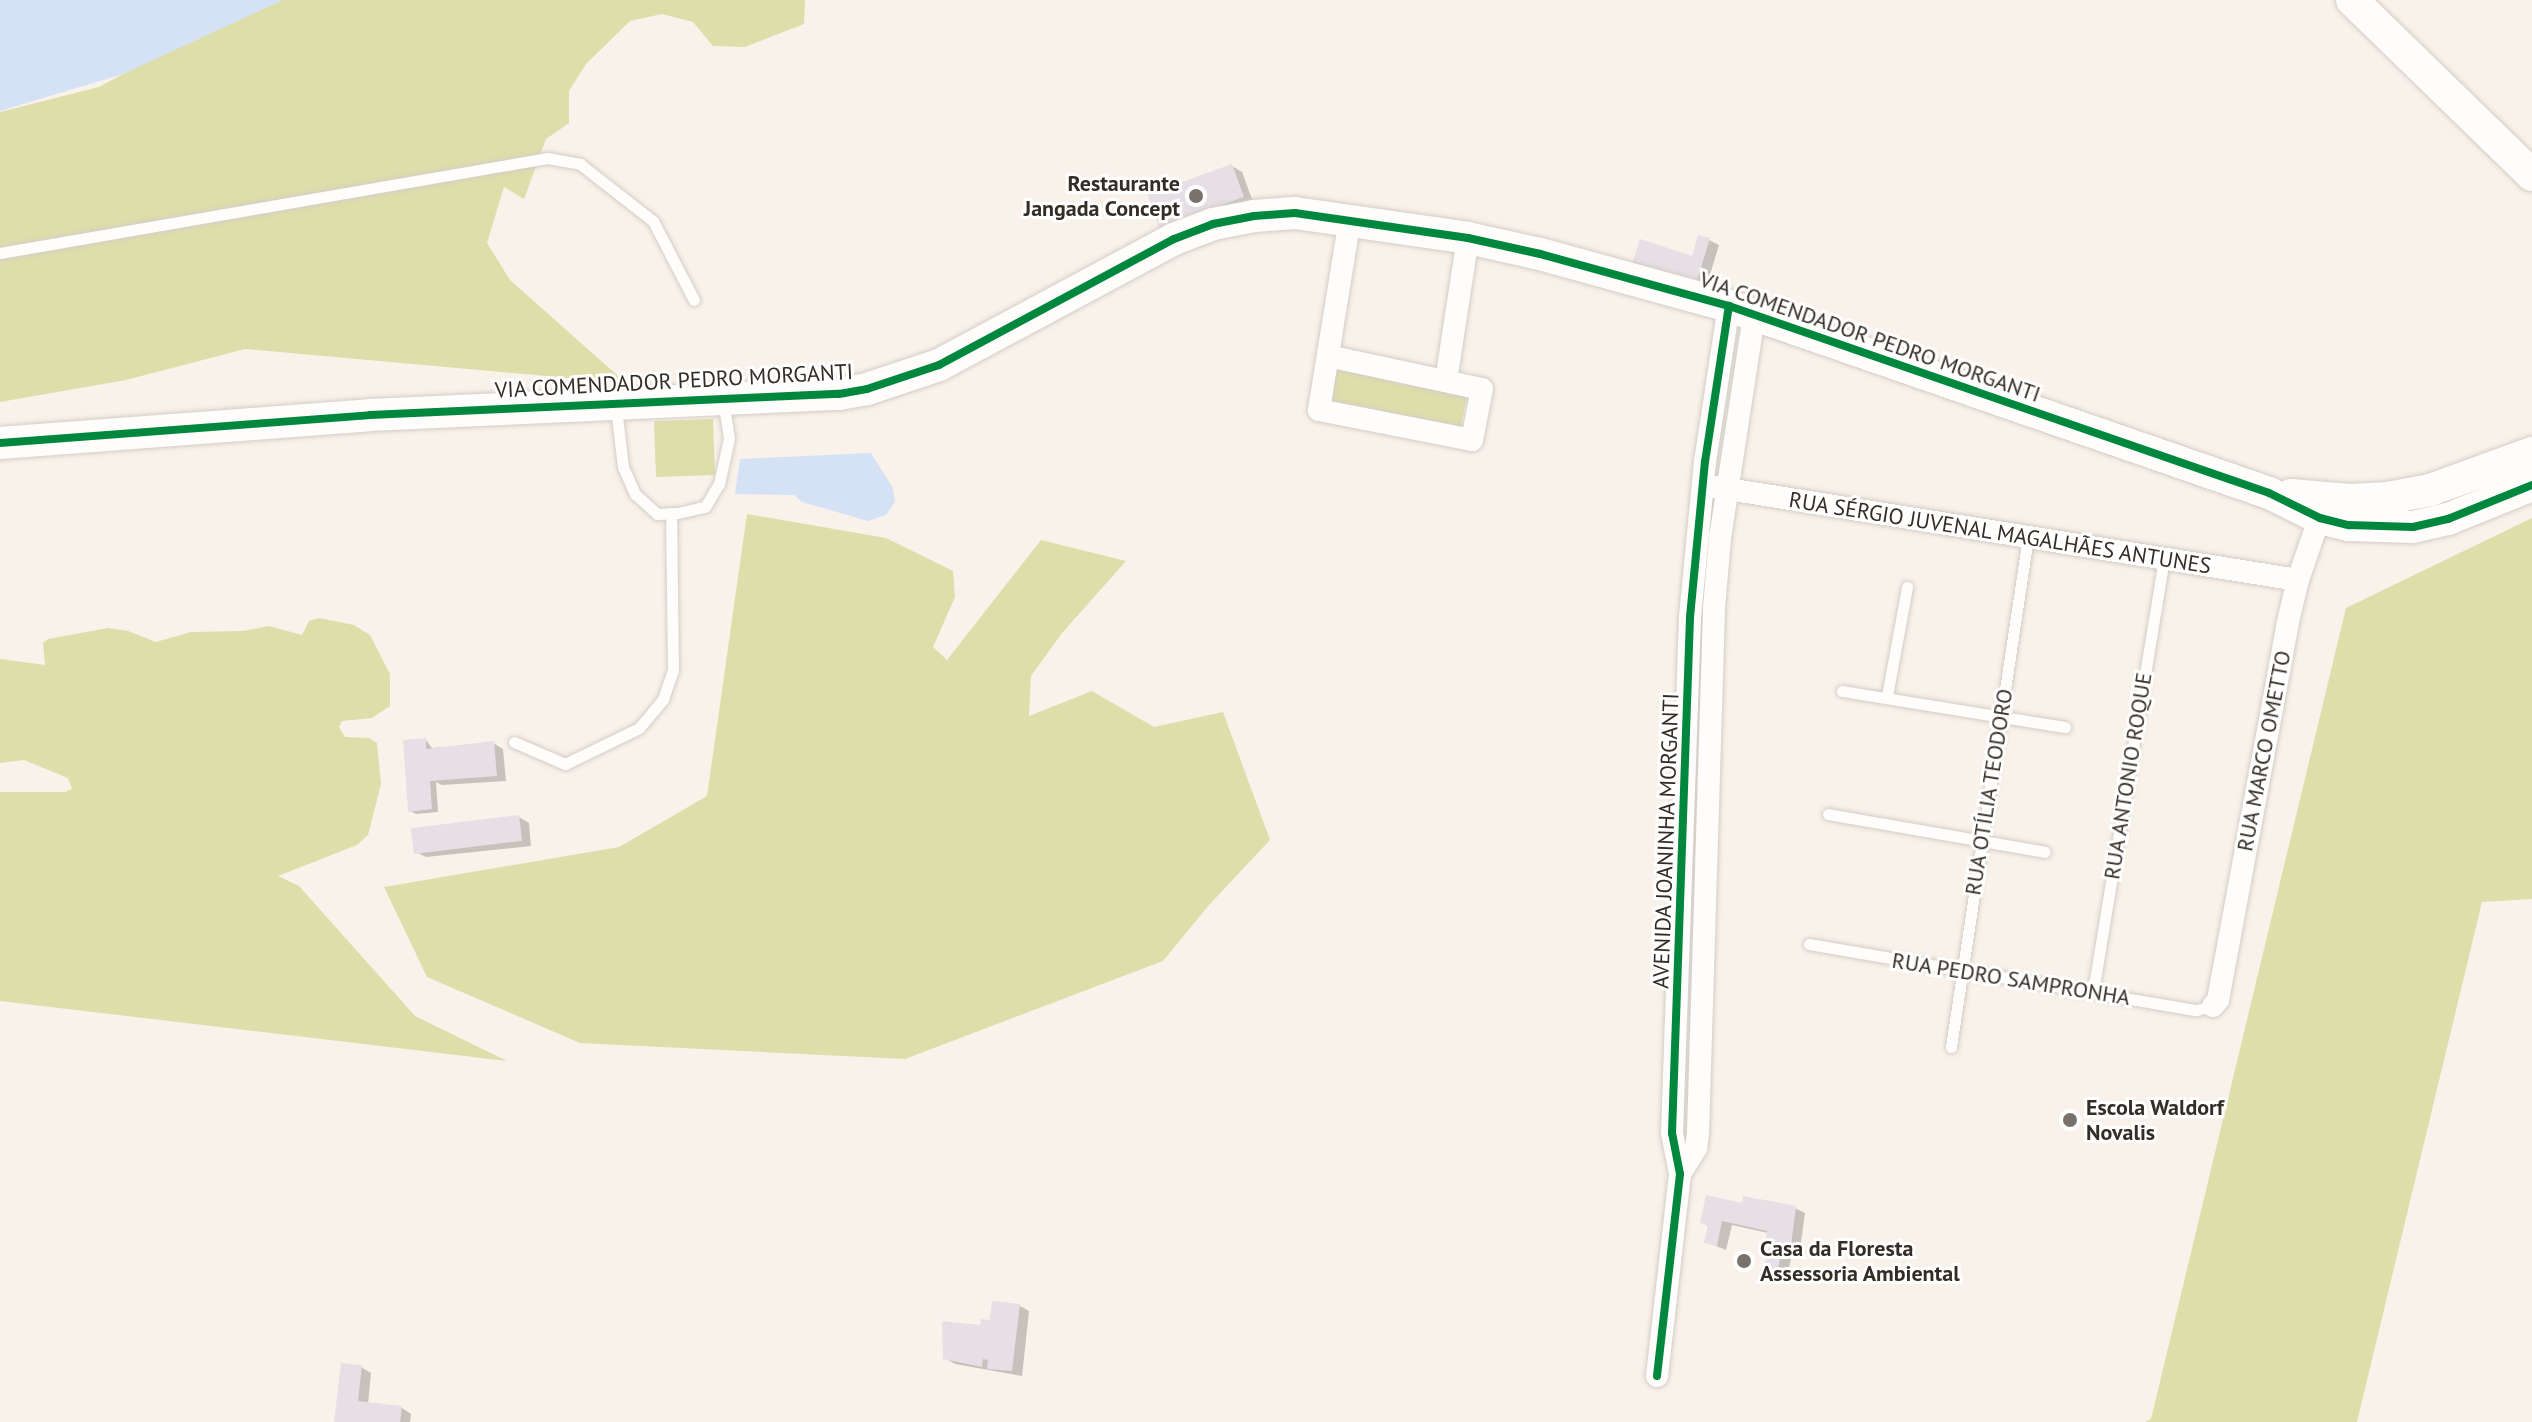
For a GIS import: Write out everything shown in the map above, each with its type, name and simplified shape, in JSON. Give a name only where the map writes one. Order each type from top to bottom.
[{"type":"street","points":[[2352,0],[2532,175]]},
{"type":"street","name":"VIA COMENDADOR PEDRO MORGANTI","points":[[0,443],[370,415],[839,394],[917,374],[1174,239],[1213,224],[1254,216],[1295,213],[1468,238],[1628,276],[1742,310],[2269,493],[2323,508]]},
{"type":"street","points":[[1328,356],[1482,389],[1472,440],[1319,410],[1350,219]]},
{"type":"street","points":[[1446,381],[1468,238]]},
{"type":"street","name":"AVENIDA JOANINHA MORGANTI","points":[[1690,988],[1690,617],[1702,486],[1742,310]]},
{"type":"street","name":"AVENIDA JOANINHA MORGANTI","points":[[1657,1376],[1680,1174],[1672,1133],[1690,988],[1714,608],[1742,310]]},
{"type":"street","points":[[2323,508],[2430,490],[2532,453]]},
{"type":"street","points":[[2323,508],[2349,525],[2413,527],[2448,519],[2532,485]]},
{"type":"street","name":"RUA SÉRGIO JUVENAL MAGALHÃES ANTUNES","points":[[1702,486],[2298,580]]},
{"type":"street","name":"RUA MARCO OMETTO","points":[[2213,1006],[2218,1000],[2298,580],[2323,508]]},
{"type":"lane","points":[[0,253],[547,158],[580,164],[653,221],[694,300]]},
{"type":"lane","points":[[615,404],[623,467],[635,494],[657,514],[705,507],[719,484],[729,438],[723,399]]},
{"type":"lane","points":[[514,742],[538,755],[565,764],[604,748],[639,728],[663,699],[673,670],[671,513]]},
{"type":"lane","name":"RUA OTÍLIA TEODORO","points":[[1951,1047],[2028,537]]},
{"type":"lane","name":"RUA ANTONIO ROQUE","points":[[2093,992],[2164,560]]},
{"type":"lane","points":[[1887,696],[1907,587]]},
{"type":"lane","points":[[1842,691],[2065,727]]},
{"type":"lane","points":[[1828,814],[2045,852]]},
{"type":"lane","name":"RUA PEDRO SAMPRONHA","points":[[1809,944],[2196,1010],[2213,1006]]},
{"type":"green space","points":[[233,0],[805,0],[804,24],[745,47],[713,46],[693,22],[662,14],[630,21],[586,64],[569,91],[569,123],[546,139],[524,199],[504,187],[487,243],[510,280],[626,383],[245,349],[126,380],[0,402],[0,112],[99,87],[162,53]]},
{"type":"green space","points":[[1334,364],[1468,392],[1459,433],[1325,404]]},
{"type":"green space","points":[[713,419],[715,475],[656,477],[654,421]]},
{"type":"green space","points":[[747,514],[886,538],[953,571],[955,597],[933,647],[947,660],[1041,540],[1126,561],[1062,633],[1031,676],[1029,716],[1092,691],[1154,727],[1223,712],[1270,840],[1209,905],[1163,961],[905,1059],[580,1043],[427,977],[384,887],[619,847],[707,796]]},
{"type":"green space","points":[[2532,518],[2532,899],[2482,902],[2357,1422],[2145,1422],[2151,1419],[2346,608]]},
{"type":"green space","points":[[319,618],[354,625],[370,635],[390,674],[390,706],[372,718],[342,721],[339,727],[345,737],[369,738],[377,743],[381,784],[368,835],[357,845],[278,876],[299,886],[415,1016],[507,1061],[0,1001],[0,792],[65,792],[72,789],[68,778],[24,760],[0,763],[0,659],[45,665],[43,643],[48,639],[108,628],[128,631],[156,642],[191,632],[243,631],[269,626],[302,635],[309,621]]},
{"type":"water","points":[[0,0],[283,0],[123,74],[0,111]]},
{"type":"water","points":[[871,453],[893,488],[895,502],[886,515],[868,521],[802,502],[794,495],[735,494],[740,459]]},
{"type":"building","name":"Restaurante Jangada Concept","points":[[1232,164],[1244,197],[1159,228],[1147,195]]},
{"type":"building","points":[[1698,235],[1710,238],[1696,284],[1632,264],[1640,239],[1692,256]]},
{"type":"building","points":[[426,738],[426,749],[494,741],[497,776],[430,781],[432,809],[408,812],[403,740]]},
{"type":"building","points":[[519,815],[522,841],[414,854],[411,828]]},
{"type":"building","points":[[1706,1195],[1742,1203],[1743,1196],[1796,1206],[1791,1246],[1783,1244],[1777,1273],[1763,1270],[1770,1243],[1765,1242],[1767,1231],[1722,1221],[1717,1246],[1704,1243],[1708,1225],[1700,1223]]},
{"type":"building","points":[[992,1301],[1020,1304],[1012,1371],[987,1369],[988,1360],[983,1359],[982,1367],[943,1359],[942,1321],[980,1325],[981,1319],[990,1320]]},
{"type":"building","points":[[341,1363],[362,1365],[358,1401],[402,1406],[400,1422],[334,1422]]},
{"type":"cycle path","points":[[0,443],[370,415],[839,394],[867,389],[939,365],[1174,239],[1213,224],[1254,216],[1295,213],[1468,238],[1540,254],[1729,306],[2269,493],[2320,518],[2349,525],[2413,527],[2448,519],[2532,485]]},
{"type":"cycle path","points":[[1657,1376],[1680,1174],[1672,1133],[1690,617],[1705,462],[1729,306]]},
{"type":"place","name":"Restaurante Jangada Concept","points":[[1196,196]]},
{"type":"place","name":"Escola Waldorf Novalis","points":[[2070,1120]]},
{"type":"place","name":"Casa da Floresta Assessoria Ambiental","points":[[1744,1261]]}]
